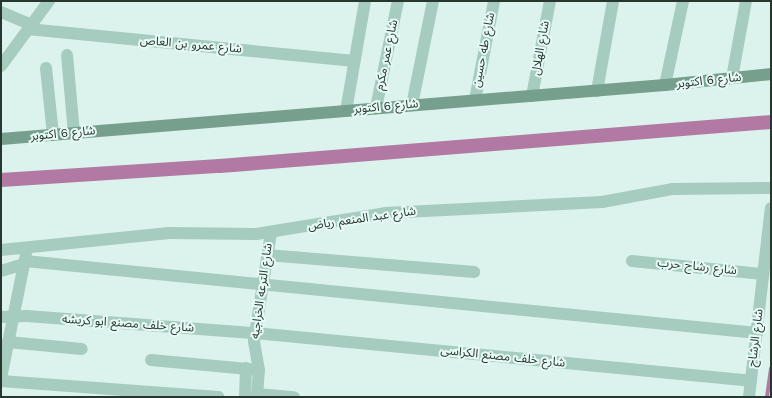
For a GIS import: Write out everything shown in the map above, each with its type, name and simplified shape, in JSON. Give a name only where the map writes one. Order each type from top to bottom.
[{"type":"main road","name":"شارع 6 اكتوبر","points":[[1,139],[665,86],[771,74]]},
{"type":"street","points":[[1,66],[49,1]]},
{"type":"street","points":[[346,111],[365,1]]},
{"type":"street","name":"شارع عمر مكرم","points":[[376,108],[398,1]]},
{"type":"street","points":[[412,105],[433,1]]},
{"type":"street","name":"شارع طه حسين","points":[[475,100],[494,1]]},
{"type":"street","name":"شارع الهلال","points":[[532,96],[550,1]]},
{"type":"street","points":[[597,91],[613,1]]},
{"type":"street","points":[[665,86],[683,1]]},
{"type":"street","points":[[732,78],[746,1]]},
{"type":"street","name":"شارع عمرو بن العاص","points":[[1,12],[30,27],[354,60]]},
{"type":"street","points":[[67,54],[74,133]]},
{"type":"street","points":[[46,68],[53,135]]},
{"type":"street","name":"شارع عبد المنعم رياض","points":[[1,250],[169,233],[271,233],[402,211],[582,204],[683,188],[771,188]]},
{"type":"street","name":"شارع الرشاح","points":[[749,397],[771,208]]},
{"type":"street","name":"شارع الترعه الخراجيه","points":[[257,395],[259,370],[255,350],[255,332],[271,233]]},
{"type":"street","points":[[27,247],[2,373],[218,397]]},
{"type":"street","points":[[267,255],[474,272]]},
{"type":"street","name":"شارع رشاح حرب","points":[[632,261],[763,274]]},
{"type":"street","points":[[1,271],[25,263],[263,282],[757,333]]},
{"type":"street","name":"شارع خلف مصنع ابو كريشه","points":[[1,317],[14,316],[255,332]]},
{"type":"street","name":"شارع خلف مصنع الكراسى","points":[[255,332],[751,381]]},
{"type":"street","points":[[8,342],[82,349]]},
{"type":"street","points":[[151,360],[259,370]]},
{"type":"street","points":[[245,397],[246,368]]},
{"type":"street","points":[[257,395],[294,397]]},
{"type":"waterway","points":[[1,180],[220,166],[771,122]]},
{"type":"waterway","points":[[767,397],[771,368]]}]
